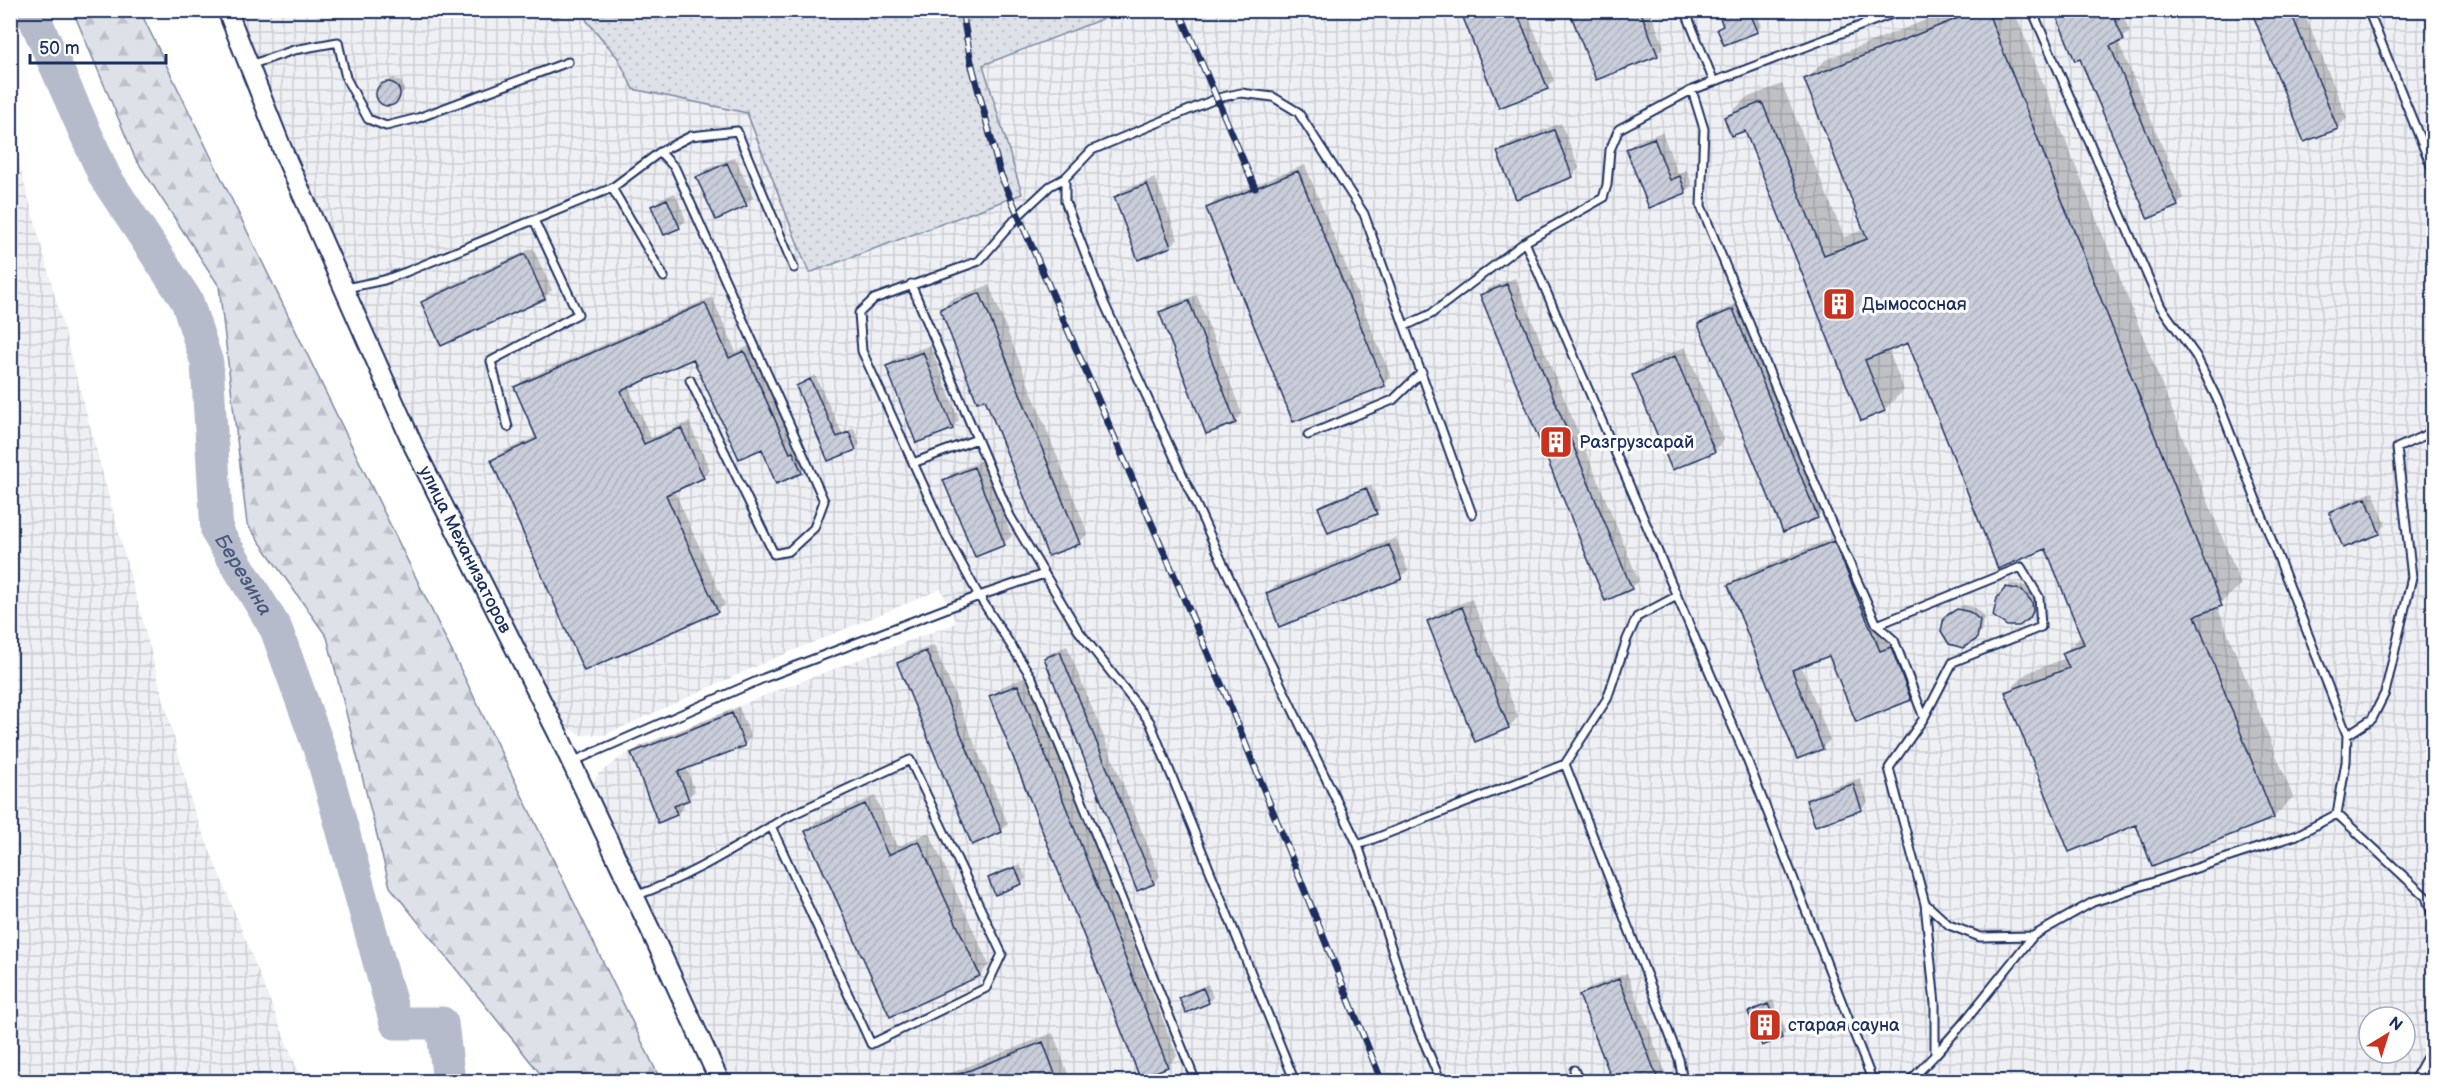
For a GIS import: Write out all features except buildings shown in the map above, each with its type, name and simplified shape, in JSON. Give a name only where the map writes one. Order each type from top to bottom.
[{"type":"street","name":"улица Механизаторов","points":[[227,10],[283,151],[414,447],[556,732],[720,1082]]},
{"type":"lane","points":[[1684,10],[1714,82]]},
{"type":"lane","points":[[1406,326],[1431,314],[1525,242],[1603,198],[1607,185],[1610,150],[1619,129],[1692,90],[1902,10]]},
{"type":"lane","points":[[2032,10],[2161,307],[2196,356],[2217,399],[2347,735],[2346,762],[2337,814]]},
{"type":"lane","points":[[2368,10],[2433,173]]},
{"type":"lane","points":[[250,65],[294,50],[338,42],[346,78],[368,119],[386,126],[418,118],[568,62]]},
{"type":"lane","points":[[1692,90],[1704,129],[1701,207],[1827,513],[1877,625],[1894,640],[1924,718]]},
{"type":"lane","points":[[1196,1082],[1032,678],[979,596],[947,537],[862,351],[859,313],[874,299],[979,261],[1019,214],[1050,186],[1065,178],[1092,150],[1218,98],[1241,93],[1273,97],[1298,112],[1364,214],[1472,514]]},
{"type":"lane","points":[[344,288],[384,280],[406,272],[612,188],[660,152],[691,136],[737,132],[795,268]]},
{"type":"lane","points":[[660,152],[675,168],[824,501],[814,528],[789,550],[774,554],[690,380]]},
{"type":"lane","points":[[1065,178],[1065,201],[1105,305],[1230,579],[1359,845],[1415,1021],[1441,1082]]},
{"type":"lane","points":[[612,188],[664,277]]},
{"type":"lane","points":[[508,427],[491,361],[578,314],[534,220]]},
{"type":"lane","points":[[1525,242],[1746,757],[1873,1082]]},
{"type":"lane","points":[[911,284],[1010,516],[1078,630],[1150,722],[1295,1082]]},
{"type":"lane","points":[[1308,435],[1393,400],[1422,372]]},
{"type":"lane","points":[[2347,735],[2372,719],[2385,693],[2412,577],[2397,448],[2433,431]]},
{"type":"lane","points":[[914,463],[977,439]]},
{"type":"lane","points":[[1877,625],[2021,567],[2039,597],[2041,627],[1953,662],[1924,718],[1889,768],[1925,904],[1935,1004],[1935,1055]]},
{"type":"lane","points":[[570,764],[764,678],[979,596],[1044,574]]},
{"type":"lane","points":[[1359,845],[1565,764],[1607,699],[1627,639],[1638,617],[1677,596]]},
{"type":"lane","points":[[634,896],[655,889],[713,861],[771,826],[910,760],[1002,954],[986,988],[871,1044],[771,826]]},
{"type":"lane","points":[[1565,764],[1679,1059],[1683,1082]]},
{"type":"lane","points":[[2337,814],[2426,897],[2433,920]]},
{"type":"lane","points":[[1910,1081],[1965,1021],[2033,936],[2093,902],[2297,835],[2337,814]]},
{"type":"lane","points":[[1925,904],[1949,925],[1980,937],[2033,936]]},
{"type":"lane","points":[[2413,1082],[2431,1050],[2433,1040]]},
{"type":"lane","points":[[1574,1070],[1580,1082]]},
{"type":"shaded area","points":[[237,11],[583,11],[587,21],[618,58],[633,89],[747,113],[809,273],[983,65],[1123,11],[2433,11],[2433,1081],[732,1081],[710,1030],[594,791],[594,782],[599,773],[629,752],[770,693],[956,623],[941,589],[761,664],[605,735],[581,735],[565,726],[379,349]]},
{"type":"shaded area","points":[[11,133],[193,808],[302,1081],[11,1081]]},
{"type":"green space","points":[[73,11],[140,11],[661,1081],[546,1081],[390,887],[327,637],[247,524],[219,286],[135,158]]},
{"type":"green space","points":[[583,11],[1123,11],[983,65],[1022,194],[809,273],[747,113],[633,89],[618,58],[587,21]]},
{"type":"waterway","name":"Березина","points":[[31,10],[105,177],[187,301],[207,363],[217,532],[276,629],[323,759],[396,1023],[442,1023],[449,1082]]},
{"type":"railway","points":[[962,10],[971,62],[1000,173],[1225,693],[1382,1082]]},
{"type":"railway","points":[[1179,10],[1255,188]]},
{"type":"place","name":"Дымососная","points":[[1839,304]]},
{"type":"place","name":"Разгрузсарай","points":[[1556,442]]},
{"type":"place","name":"старая сауна","points":[[1765,1025]]}]
